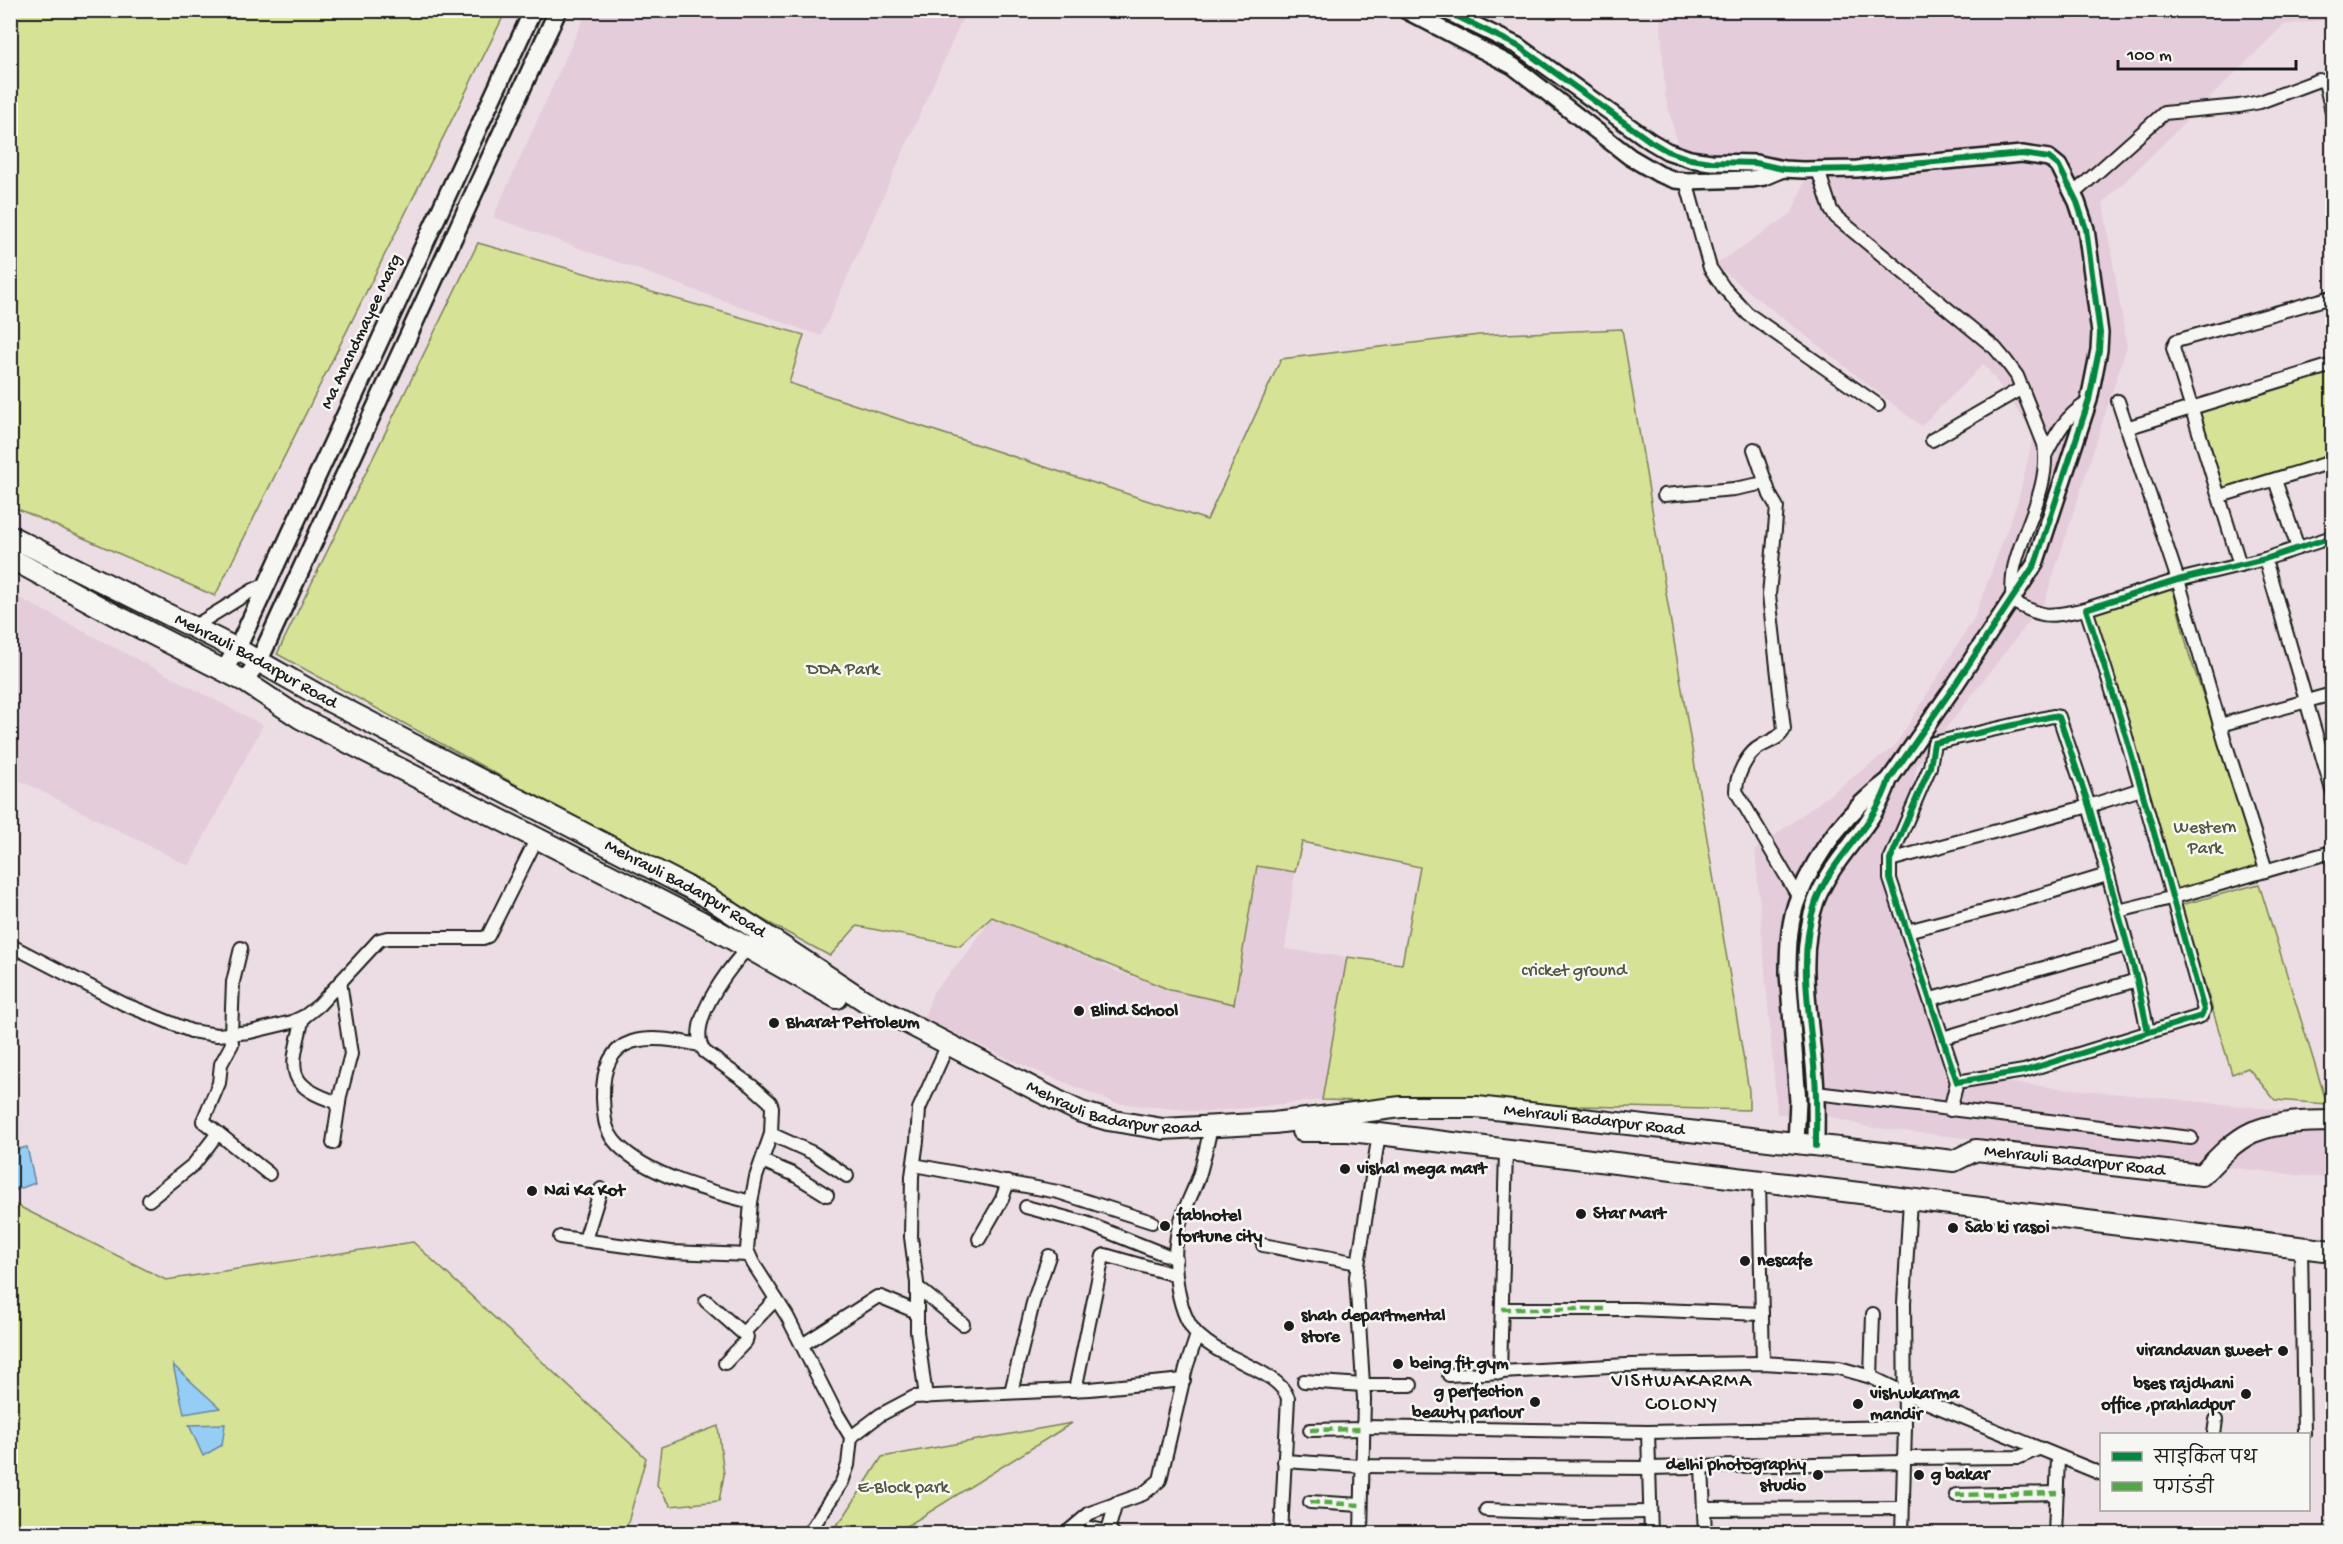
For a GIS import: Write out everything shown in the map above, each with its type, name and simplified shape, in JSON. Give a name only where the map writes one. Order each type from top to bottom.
[{"type":"main road","name":"Ma Anandmayee Marg","points":[[224,670],[237,649],[533,10]]},
{"type":"main road","points":[[244,681],[259,661],[558,10]]},
{"type":"main road","name":"Mehrauli Badarpur Road","points":[[10,536],[237,649],[329,701],[709,898],[865,1001],[945,1050],[1081,1112],[1135,1126],[1162,1129],[1348,1122],[1379,1134],[1506,1151],[2332,1251]]},
{"type":"main road","name":"Mehrauli Badarpur Road","points":[[10,558],[244,681],[300,718],[536,840],[700,921],[1061,1114],[1102,1129],[1137,1138],[1321,1130],[1401,1107],[1477,1107],[1954,1161],[1976,1150],[2202,1175],[2219,1156],[2252,1132],[2299,1121],[2332,1121]]},
{"type":"street","points":[[1405,10],[1513,66],[1630,157],[1659,174],[1686,181],[1751,179],[1764,177],[1783,169]]},
{"type":"street","points":[[1444,10],[1518,45],[1650,141],[1667,151],[1690,159],[1756,163],[1783,169],[1818,170],[1857,169],[2022,154],[2036,155],[2049,158],[2059,166],[2073,194],[2086,229],[2100,333],[2099,350],[2087,403],[2035,564],[1889,780],[1876,812],[1833,867],[1817,900],[1806,957],[1807,996],[1816,1093],[1816,1146]]},
{"type":"street","points":[[2073,194],[2164,113],[2260,102],[2319,80],[2325,82],[2332,112]]},
{"type":"street","points":[[1818,170],[1828,202],[1836,218],[1995,348],[2017,376],[2046,454]]},
{"type":"street","points":[[1686,181],[1710,268],[1724,288],[1748,314],[1878,405]]},
{"type":"street","points":[[2240,565],[2173,348],[2176,341],[2332,297]]},
{"type":"street","points":[[2126,428],[2332,365]]},
{"type":"street","points":[[1932,440],[2022,388]]},
{"type":"street","points":[[2118,401],[2178,580],[2220,725],[2266,870]]},
{"type":"street","points":[[2012,601],[2015,566],[2039,496],[2046,454],[2060,426],[2073,412],[2087,403]]},
{"type":"street","points":[[1754,449],[1771,498],[1778,507],[1769,595],[1784,729],[1776,738],[1749,756],[1736,784],[1736,791],[1798,896]]},
{"type":"street","points":[[2220,496],[2332,462]]},
{"type":"street","points":[[2275,480],[2298,548]]},
{"type":"street","points":[[1664,495],[1734,489],[1765,483]]},
{"type":"street","points":[[2012,601],[2034,613],[2043,615],[2086,609],[2178,580],[2265,559],[2332,537]]},
{"type":"street","points":[[2265,559],[2332,790]]},
{"type":"street","points":[[193,627],[252,590],[267,584]]},
{"type":"street","points":[[1957,1082],[2018,1073],[2204,1014],[2115,697],[2086,609]]},
{"type":"street","points":[[2220,725],[2332,694]]},
{"type":"street","points":[[1950,1110],[1957,1082],[1890,879],[1890,860],[1930,766],[1934,743],[2056,716],[2061,721],[2089,806],[2106,875],[2137,980],[2148,1032]]},
{"type":"street","points":[[1796,1143],[1798,1101],[1788,954],[1793,914],[1798,896],[1820,855],[1835,834],[1857,807],[1889,780]]},
{"type":"street","points":[[1890,860],[2089,806],[2141,789]]},
{"type":"street","points":[[10,945],[99,993],[191,1031],[205,1034],[250,1032],[303,1017],[319,1005],[380,940],[387,938],[483,938],[488,936],[536,840]]},
{"type":"street","points":[[2118,911],[2172,899],[2332,852]]},
{"type":"street","points":[[1907,931],[2011,904],[2106,875]]},
{"type":"street","points":[[700,1046],[698,1039],[703,1015],[729,969],[746,947],[762,934]]},
{"type":"street","points":[[1931,999],[2127,945]]},
{"type":"street","points":[[241,948],[233,982],[232,1044],[221,1064],[219,1083],[203,1121],[269,1174]]},
{"type":"street","points":[[1943,1038],[2137,980]]},
{"type":"street","points":[[333,1143],[339,1103],[351,1054],[340,982]]},
{"type":"street","points":[[303,1017],[294,1062],[295,1074],[304,1087],[315,1095],[339,1103]]},
{"type":"street","points":[[751,1202],[658,1171],[634,1158],[617,1144],[606,1126],[603,1090],[604,1073],[609,1061],[617,1051],[632,1042],[646,1038],[664,1038],[700,1046],[770,1102],[773,1115],[771,1134],[751,1202],[746,1245],[749,1255],[802,1345],[834,1409],[851,1437],[848,1465],[842,1482],[808,1533]]},
{"type":"street","points":[[926,1396],[917,1312],[910,1209],[919,1109],[945,1050]]},
{"type":"street","points":[[1816,1093],[2191,1138]]},
{"type":"street","points":[[148,1200],[194,1164],[218,1133]]},
{"type":"street","points":[[771,1134],[813,1153],[847,1176]]},
{"type":"street","points":[[1361,1533],[1363,1385],[1355,1285],[1379,1134]]},
{"type":"street","points":[[1209,1136],[1199,1175],[1177,1236],[1175,1275],[1182,1307],[1197,1335],[1223,1353],[1256,1370],[1285,1391],[1288,1398],[1281,1533]]},
{"type":"street","points":[[1500,1373],[1506,1151]]},
{"type":"street","points":[[762,1161],[793,1173],[827,1195]]},
{"type":"street","points":[[914,1165],[1075,1196],[1152,1222]]},
{"type":"street","points":[[979,1239],[1002,1198],[1008,1182]]},
{"type":"street","points":[[1759,1182],[1763,1363]]},
{"type":"street","points":[[585,1240],[601,1189]]},
{"type":"street","points":[[1902,1533],[1905,1427],[1904,1304],[1910,1200]]},
{"type":"street","points":[[1026,1207],[1086,1223],[1176,1259]]},
{"type":"street","points":[[561,1237],[671,1252],[749,1255]]},
{"type":"street","points":[[1263,1245],[1358,1263]]},
{"type":"street","points":[[2301,1247],[2304,1433]]},
{"type":"street","points":[[1011,1392],[1033,1303],[1048,1256]]},
{"type":"street","points":[[1075,1390],[1103,1256],[1175,1275]]},
{"type":"street","points":[[917,1287],[963,1324]]},
{"type":"street","points":[[802,1345],[877,1297],[917,1312]]},
{"type":"street","points":[[725,1364],[746,1341],[747,1330],[776,1299]]},
{"type":"street","points":[[706,1301],[747,1337]]},
{"type":"street","points":[[1502,1309],[1634,1309],[1762,1314]]},
{"type":"street","points":[[1871,1377],[1873,1314]]},
{"type":"street","points":[[1065,1533],[1095,1511],[1143,1494],[1160,1480],[1197,1335]]},
{"type":"street","points":[[1449,1375],[1573,1367],[1763,1363],[1832,1367],[1871,1377],[2058,1458],[2100,1473]]},
{"type":"street","points":[[851,1437],[895,1405],[914,1397],[1075,1390],[1184,1380]]},
{"type":"street","points":[[1304,1381],[1411,1385]]},
{"type":"street","points":[[2214,1433],[2216,1420]]},
{"type":"street","points":[[1310,1430],[1364,1428],[1648,1432],[1905,1427]]},
{"type":"street","points":[[1648,1432],[1651,1533]]},
{"type":"street","points":[[1284,1461],[1361,1466],[1649,1468],[2020,1457],[2038,1449]]},
{"type":"street","points":[[2055,1533],[2058,1458]]},
{"type":"street","points":[[1702,1466],[1705,1533]]},
{"type":"street","points":[[1956,1495],[2057,1493]]},
{"type":"street","points":[[1310,1502],[1361,1505]]},
{"type":"street","points":[[1095,1511],[1090,1531],[1109,1533],[1116,1503]]},
{"type":"street","points":[[1704,1509],[1902,1508]]},
{"type":"street","points":[[1486,1510],[1584,1513],[1650,1512]]},
{"type":"shaded area","points":[[587,11],[966,11],[821,336],[493,217]]},
{"type":"shaded area","points":[[1660,11],[2332,11],[2332,19],[2284,25],[2103,203],[2127,346],[2045,601],[1917,766],[1897,873],[1952,1077],[2332,1115],[2332,1179],[1867,1127],[1823,1115],[1777,1114],[1755,850],[1895,746],[1974,618],[2018,500],[2034,433],[1984,364],[1921,426],[1715,265],[1792,213],[1812,162],[1745,174],[1682,161],[1665,96]]},
{"type":"shaded area","points":[[10,593],[263,725],[189,866],[11,776]]},
{"type":"shaded area","points":[[1257,866],[1295,872],[1285,949],[1347,957],[1322,1100],[1206,1112],[1115,1103],[1013,1061],[924,1018],[933,992],[966,955],[992,917],[1119,972],[1170,990]]},
{"type":"green space","points":[[11,10],[506,11],[215,596],[11,506]]},
{"type":"green space","name":"DDA Park","points":[[478,243],[804,335],[789,383],[1207,520],[1281,359],[1479,335],[1622,329],[1749,1091],[1749,1110],[1322,1100],[1347,957],[1402,964],[1420,867],[1302,842],[1295,872],[1257,866],[1234,1004],[1170,990],[992,917],[960,946],[857,926],[830,956],[277,654]]},
{"type":"green space","points":[[2332,372],[2332,467],[2225,499],[2198,412]]},
{"type":"green space","name":"Western Park","points":[[2172,586],[2189,654],[2262,868],[2174,894],[2091,612]]},
{"type":"green space","points":[[2259,884],[2327,1104],[2275,1100],[2248,1068],[2232,1074],[2181,905]]},
{"type":"green space","points":[[10,1202],[166,1280],[413,1242],[646,1458],[625,1533],[11,1533]]},
{"type":"green space","name":"E-Block park","points":[[1072,1423],[896,1533],[830,1533],[845,1515],[882,1457]]},
{"type":"green space","points":[[718,1426],[724,1475],[719,1501],[671,1506],[657,1485],[661,1447]]},
{"type":"water","points":[[27,1147],[35,1183],[11,1192],[11,1151]]},
{"type":"water","points":[[173,1365],[220,1408],[184,1414]]},
{"type":"water","points":[[225,1424],[222,1445],[203,1456],[189,1425]]},
{"type":"marked path","points":[[1502,1309],[1604,1309]]},
{"type":"marked path","points":[[1310,1430],[1363,1429]]},
{"type":"marked path","points":[[1956,1495],[2057,1493]]},
{"type":"marked path","points":[[1310,1502],[1361,1505]]},
{"type":"cycle path","points":[[1444,10],[1518,46],[1650,141],[1667,151],[1690,159],[1756,163],[1783,169],[1803,170],[1857,169],[2022,154],[2049,158],[2059,166],[2077,202],[2086,229],[2100,333],[2099,350],[2089,400],[2035,564],[1889,780],[1874,812],[1833,869],[1816,901],[1810,922],[1806,966],[1816,1086],[1816,1146]]},
{"type":"cycle path","points":[[2148,1032],[2137,980],[2089,806],[2059,717],[2053,716],[1934,743],[1930,767],[1890,860],[1890,879],[1957,1082],[2024,1071],[2201,1016],[2204,1010],[2162,859],[2086,609],[2178,580],[2265,559],[2332,537]]},
{"type":"place","name":"Blind School","points":[[1079,1011]]},
{"type":"place","name":"Bharat Petroleum","points":[[774,1023]]},
{"type":"place","name":"vishal mega mart","points":[[1345,1169]]},
{"type":"place","name":"Nai Ka Kot","points":[[532,1191]]},
{"type":"place","name":"Star Mart","points":[[1581,1214]]},
{"type":"place","name":"fabhotel fortune city","points":[[1165,1226]]},
{"type":"place","name":"Sab ki rasoi","points":[[1953,1228]]},
{"type":"place","name":"nescafe","points":[[1745,1261]]},
{"type":"place","name":"shah departmental store","points":[[1289,1326]]},
{"type":"place","name":"virandavan sweet","points":[[2283,1351]]},
{"type":"place","name":"being fit gym","points":[[1398,1364]]},
{"type":"place","name":"bses rajdhani office ,prahladpur","points":[[2246,1394]]},
{"type":"place","name":"g perfection beauty parlour","points":[[1535,1402]]},
{"type":"place","name":"vishwkarma mandir","points":[[1858,1404]]},
{"type":"place","name":"delhi photography studio","points":[[1818,1475]]},
{"type":"place","name":"g bakar","points":[[1919,1475]]},
{"type":"district","name":"VISHWAKARMA COLONY","points":[[1682,1394]]},
{"type":"park label","name":"cricket ground","points":[[1574,971]]}]
